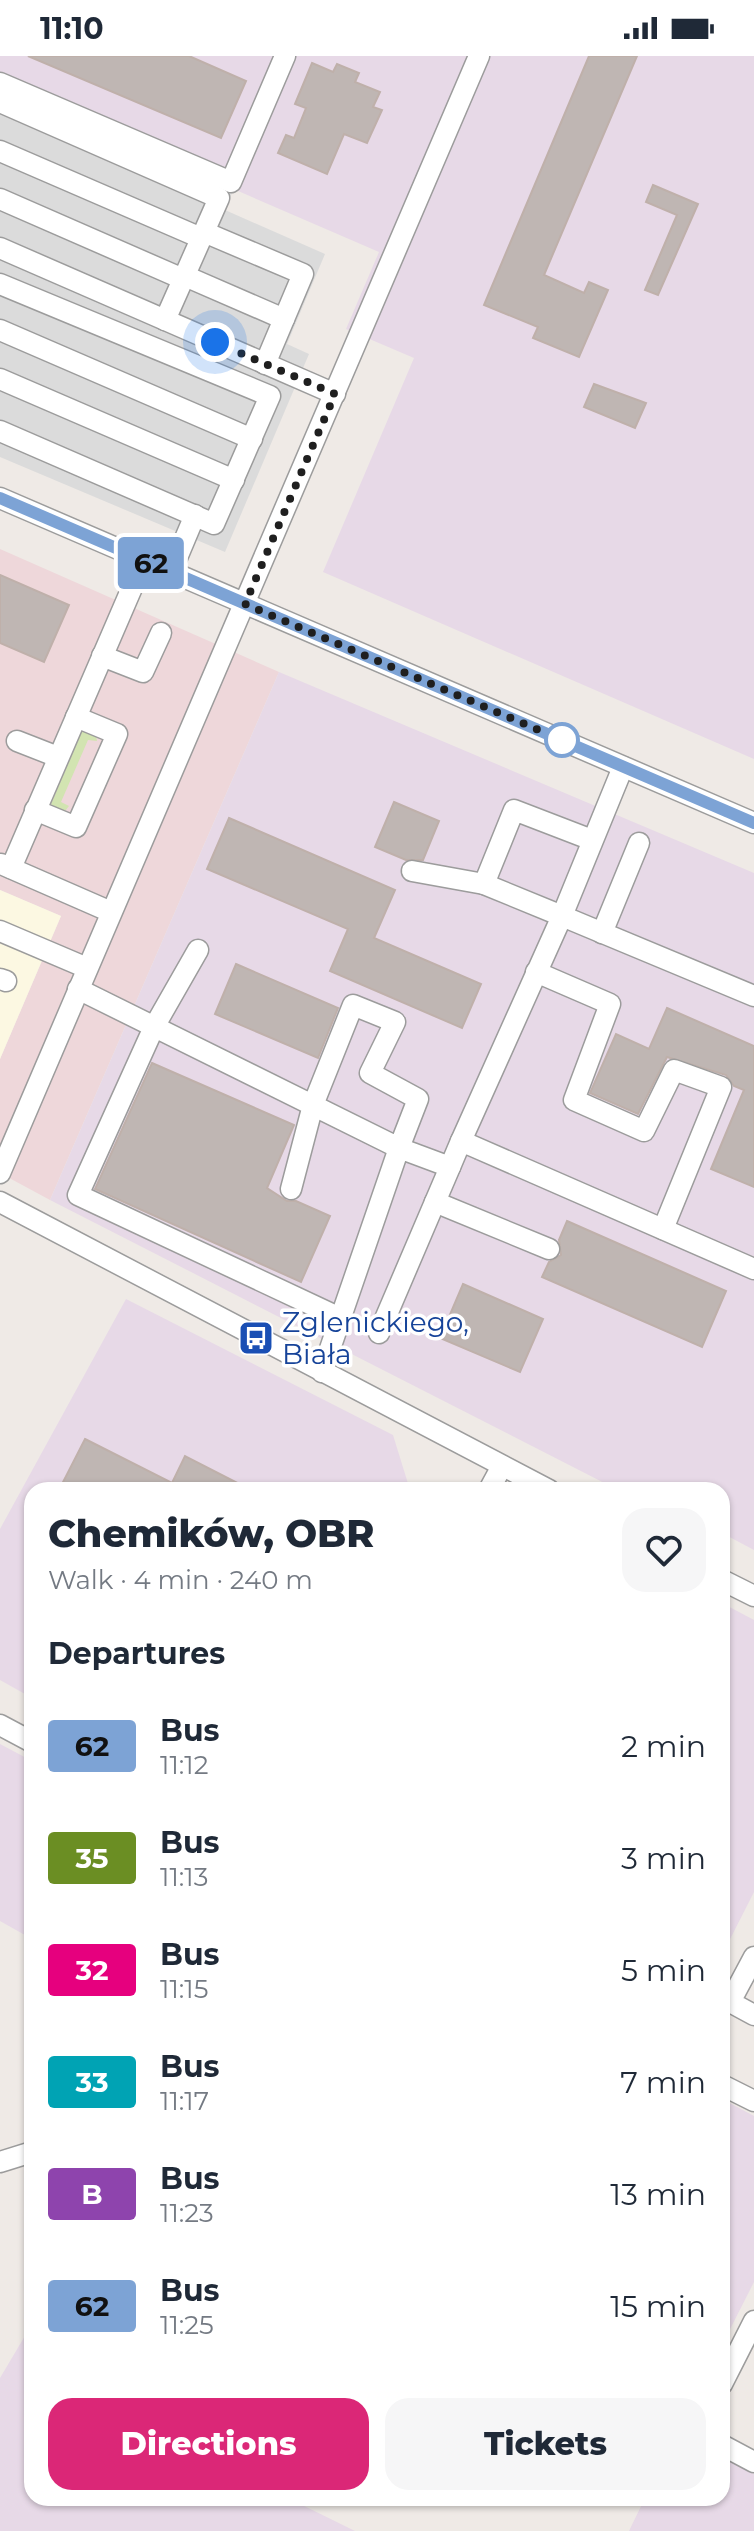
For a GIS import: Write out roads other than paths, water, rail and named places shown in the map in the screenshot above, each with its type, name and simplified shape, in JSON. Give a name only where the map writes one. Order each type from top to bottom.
[{"type":"street","points":[[0,83],[231,182],[285,56]]},
{"type":"street","points":[[0,1173],[479,56]]},
{"type":"street","points":[[0,102],[219,198],[165,320]]},
{"type":"street","points":[[0,151],[303,274],[284,319],[270,396],[214,524],[0,431]]},
{"type":"street","points":[[0,199],[284,319]]},
{"type":"street","points":[[270,396],[1,283],[7,251],[335,394]]},
{"type":"street","points":[[0,330],[252,439]]},
{"type":"street","points":[[0,379],[234,480]]},
{"type":"street","points":[[0,498],[754,823]]},
{"type":"street","points":[[171,572],[195,515]]},
{"type":"street","points":[[111,912],[5,866],[35,810],[144,560]]},
{"type":"street","points":[[102,656],[143,672],[161,633]]},
{"type":"street","points":[[35,810],[76,827],[111,748],[117,734],[76,717]]},
{"type":"street","points":[[17,741],[58,757]]},
{"type":"street","points":[[379,1333],[562,916],[623,767]]},
{"type":"street","points":[[484,884],[514,810],[592,840]]},
{"type":"street","points":[[602,933],[639,843]]},
{"type":"street","points":[[412,871],[484,884],[754,996]]},
{"type":"street","points":[[0,931],[87,968]]},
{"type":"street","points":[[198,950],[154,1027],[78,1195],[340,1318]]},
{"type":"street","points":[[536,972],[610,1004],[574,1100],[644,1131],[674,1070],[721,1087],[663,1229]]},
{"type":"street","points":[[78,989],[399,1148],[450,1167]]},
{"type":"street","points":[[291,1189],[313,1105],[353,1005],[395,1022],[370,1073],[418,1099],[322,1372]]},
{"type":"street","points":[[461,1141],[754,1269]]},
{"type":"street","points":[[0,1202],[533,1482]]},
{"type":"street","points":[[435,1202],[549,1249]]},
{"type":"street","points":[[493,1482],[502,1466]]},
{"type":"street","points":[[730,1584],[754,1596]]},
{"type":"street","points":[[0,1725],[24,1738]]},
{"type":"street","points":[[754,1957],[730,2002],[754,2015]]},
{"type":"street","points":[[730,2089],[754,2101]]},
{"type":"street","points":[[0,2162],[24,2154]]},
{"type":"street","points":[[730,2368],[754,2321]]},
{"type":"street","points":[[730,2449],[754,2462]]},
{"type":"place","name":"Zglenickiego, Biała","points":[[256,1338]]}]
